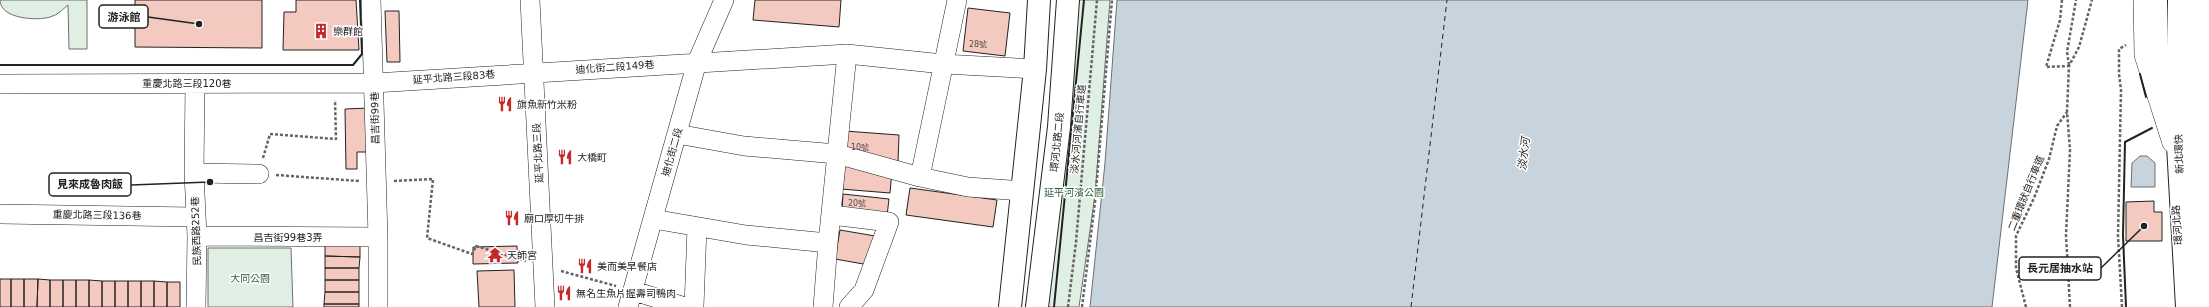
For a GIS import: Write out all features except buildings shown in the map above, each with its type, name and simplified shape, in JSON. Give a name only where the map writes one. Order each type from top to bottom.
[{"type":"main road","points":[[1010,307],[1035,69],[1039,0]]},
{"type":"main road","name":"環河北路二段","points":[[1037,307],[1059,127],[1068,0]]},
{"type":"main road","points":[[2156,0],[2158,48],[2172,102]]},
{"type":"main road","name":"新北環快","points":[[2179,0],[2178,145],[2187,307]]},
{"type":"main road","points":[[2201,0],[2199,150],[2206,307]]},
{"type":"street","name":"昌吉街99巷","points":[[371,0],[377,182],[378,307]]},
{"type":"street","name":"延平北路三段","points":[[530,0],[545,307]]},
{"type":"street","name":"迪化街二段","points":[[631,299],[697,62],[724,0]]},
{"type":"street","points":[[920,177],[957,0]]},
{"type":"street","name":"環河北路","points":[[2143,0],[2144,55],[2172,143]]},
{"type":"street","name":"環河北路","points":[[2169,0],[2172,143],[2182,307]]},
{"type":"street","name":"迪化街二段149巷","points":[[534,73],[847,54],[943,64],[1035,69]]},
{"type":"street","points":[[823,307],[847,54]]},
{"type":"street","name":"延平北路三段83巷","points":[[374,83],[534,73]]},
{"type":"street","name":"重慶北路三段120巷","points":[[0,84],[374,83]]},
{"type":"street","name":"民族西路252巷","points":[[195,84],[194,217],[197,236],[196,307]]},
{"type":"street","points":[[676,134],[744,146],[837,154],[920,177],[968,186],[1023,191]]},
{"type":"street","points":[[194,173],[259,174]]},
{"type":"street","name":"重慶北路三段136巷","points":[[0,214],[194,217]]},
{"type":"street","points":[[832,215],[889,222],[864,290],[849,307]]},
{"type":"street","points":[[653,219],[746,235],[828,242]]},
{"type":"street","points":[[694,307],[697,227]]},
{"type":"street","name":"昌吉街99巷3弄","points":[[197,236],[378,237]]},
{"type":"street","points":[[631,299],[685,307]]},
{"type":"path","name":"淡水河河濱自行車道","points":[[1068,307],[1076,242],[1097,0]]},
{"type":"path","points":[[1082,307],[1095,202],[1112,0]]},
{"type":"path","points":[[2062,0],[2060,20],[2046,67],[2069,66]]},
{"type":"path","points":[[2070,307],[2067,276],[2066,235],[2070,150],[2067,111],[2069,66],[2067,52],[2076,0]]},
{"type":"path","points":[[2069,66],[2079,47],[2092,0]]},
{"type":"path","points":[[2122,307],[2118,236],[2121,90],[2119,74],[2119,49],[2128,44]]},
{"type":"path","points":[[334,83],[336,138],[270,134],[259,174],[377,182],[433,179],[427,238],[472,254],[476,246],[543,267],[631,299]]},
{"type":"path","name":"二重環狀自行車道","points":[[2026,307],[2016,268],[2016,236],[2034,198],[2049,159],[2057,126],[2067,111]]},
{"type":"green space","points":[[0,0],[87,0],[87,49],[69,49],[68,5],[53,16],[37,19],[12,15],[2,6]]},
{"type":"green space","name":"延平河濱公園","points":[[1073,0],[1110,0],[1095,195],[1079,307],[1042,307]]},
{"type":"green space","name":"大同公園","points":[[208,248],[291,248],[293,307],[208,307]]},
{"type":"water","name":"淡水河","points":[[1117,0],[2028,0],[1992,307],[1090,307],[1105,163]]},
{"type":"water","points":[[2140,156],[2147,156],[2155,163],[2155,187],[2131,187],[2132,163]]},
{"type":"ferry route","points":[[1411,307],[1447,0]]},
{"type":"wall","points":[[0,65],[353,65],[362,54],[360,0]]},
{"type":"wall","points":[[1054,307],[1084,0]]},
{"type":"wall","points":[[2140,74],[2146,97]]},
{"type":"wall","points":[[2126,307],[2123,235],[2125,142],[2152,128]]},
{"type":"place","name":"游泳館","points":[[199,24]]},
{"type":"place","name":"樂群館","points":[[321,31]]},
{"type":"place","name":"旗魚新竹米粉","points":[[505,104]]},
{"type":"place","name":"大橋町","points":[[565,157]]},
{"type":"place","name":"見來成魯肉飯","points":[[210,182]]},
{"type":"place","name":"廟口厚切牛排","points":[[512,218]]},
{"type":"place","name":"長元居抽水站","points":[[2144,226]]},
{"type":"place","name":"天師宮","points":[[495,255]]},
{"type":"place","name":"美而美早餐店","points":[[585,266]]},
{"type":"place","name":"無名生魚片握壽司鴨肉","points":[[564,293]]}]
